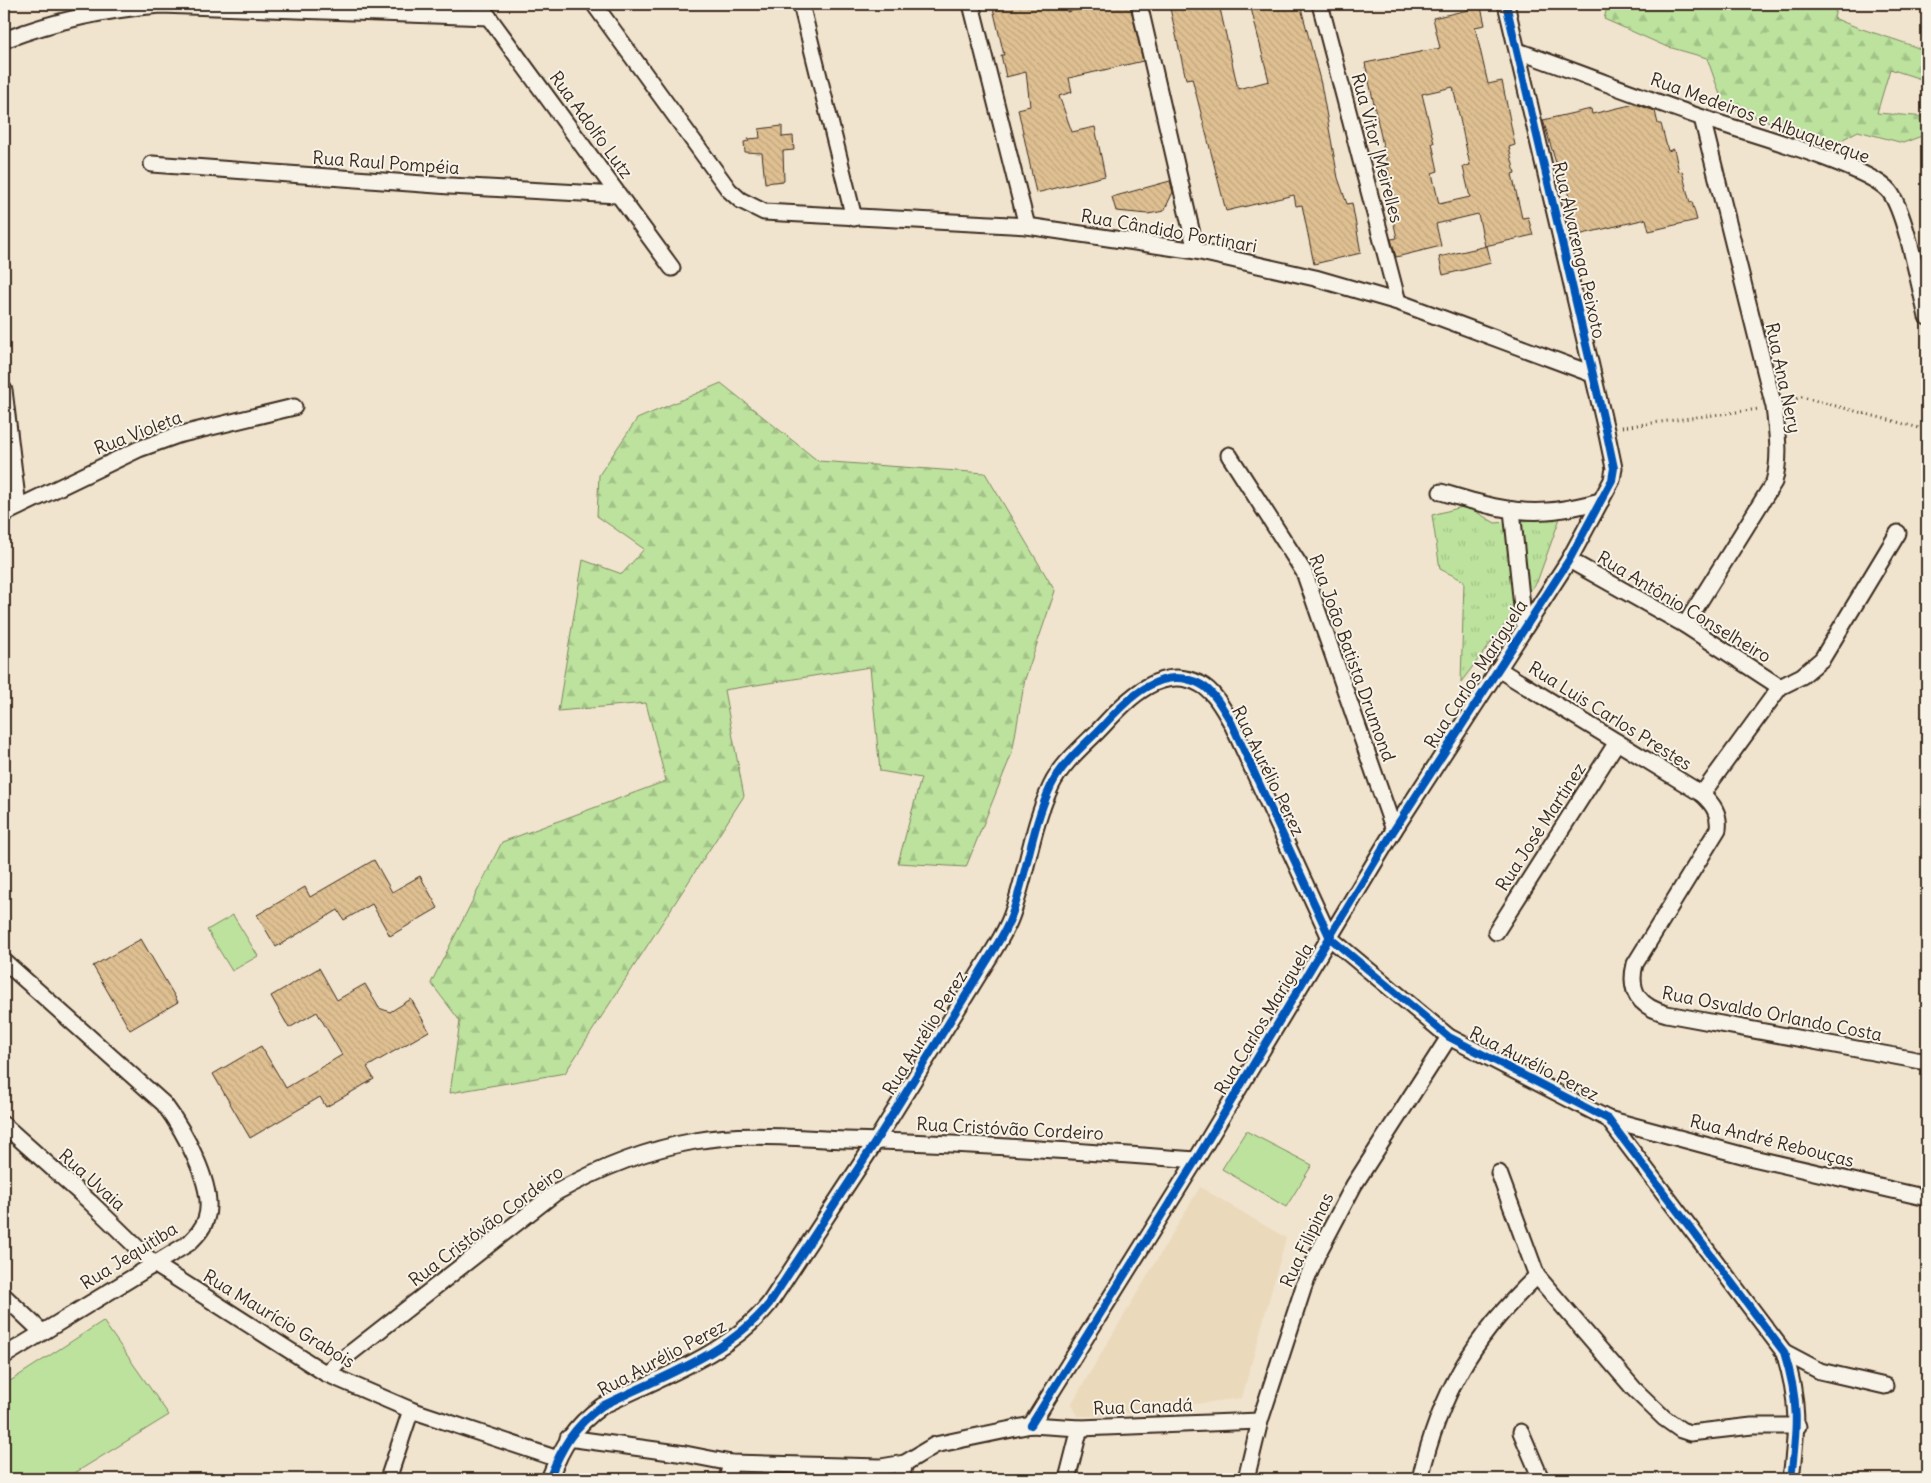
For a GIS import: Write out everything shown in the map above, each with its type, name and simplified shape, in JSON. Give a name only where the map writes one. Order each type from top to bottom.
[{"type":"street","name":"Rua Adolfo Lutz","points":[[479,4],[672,268]]},
{"type":"street","name":"Rua Cândido Portinari","points":[[594,4],[729,190],[740,200],[764,212],[1027,226],[1196,251],[1315,278],[1398,302],[1592,374]]},
{"type":"street","points":[[801,4],[854,218]]},
{"type":"street","points":[[971,4],[1027,226]]},
{"type":"street","points":[[1140,4],[1196,251]]},
{"type":"street","name":"Rua Vitor |Meirelles","points":[[1320,4],[1398,302]]},
{"type":"street","name":"Rua Alvarenga Peixoto","points":[[1506,4],[1614,468],[1612,480],[1601,501]]},
{"type":"street","points":[[4,40],[38,27],[125,6],[196,5],[489,17]]},
{"type":"street","name":"Rua Medeiros e Albuquerque","points":[[1518,51],[1702,118],[1842,165],[1875,179],[1887,188],[1898,205],[1927,316]]},
{"type":"street","name":"Rua Ana Nery","points":[[1685,625],[1774,482],[1779,458],[1774,407],[1702,118]]},
{"type":"street","name":"Rua Raul Pompéia","points":[[152,164],[450,186],[618,195]]},
{"type":"street","points":[[4,390],[18,507]]},
{"type":"street","name":"Rua Violeta","points":[[4,514],[139,449],[178,435],[294,407]]},
{"type":"street","name":"Rua João Batista Drumond","points":[[1229,455],[1304,572],[1394,830]]},
{"type":"street","points":[[1441,492],[1512,510],[1547,512],[1601,501]]},
{"type":"street","name":"Rua Carlos Mariguela","points":[[1031,1425],[1196,1160],[1394,830],[1568,560],[1601,501]]},
{"type":"street","points":[[1512,510],[1524,626]]},
{"type":"street","points":[[1702,794],[1780,687],[1802,676],[1822,659],[1898,533]]},
{"type":"street","name":"Rua Antônio Conselheiro","points":[[1568,560],[1685,625],[1780,687]]},
{"type":"street","name":"Rua Luis Carlos Prestes","points":[[1498,669],[1702,794]]},
{"type":"street","name":"Rua Aurélio Perez","points":[[549,1479],[568,1438],[589,1416],[602,1406],[714,1350],[738,1336],[755,1322],[769,1304],[876,1141],[996,948],[1011,918],[1042,806],[1061,770],[1120,708],[1146,687],[1157,682],[1182,678],[1200,684],[1219,703],[1231,722],[1330,938],[1449,1037],[1608,1119],[1784,1352],[1792,1380],[1798,1426],[1791,1479]]},
{"type":"street","name":"Rua José Martinez","points":[[1496,932],[1617,742]]},
{"type":"street","name":"Rua Osvaldo Orlando Costa","points":[[1702,794],[1712,803],[1719,821],[1718,829],[1635,964],[1632,977],[1634,988],[1646,1006],[1667,1014],[1927,1062]]},
{"type":"street","name":"Rua Jequitiba","points":[[4,961],[164,1104],[186,1140],[207,1190],[207,1217],[200,1233],[188,1244],[4,1356]]},
{"type":"street","name":"Rua Filipinas","points":[[1246,1479],[1260,1421],[1304,1286],[1317,1255],[1354,1185],[1449,1037]]},
{"type":"street","name":"Rua André Rebouças","points":[[1608,1119],[1753,1158],[1927,1198]]},
{"type":"street","name":"Rua Uvaia","points":[[4,1125],[90,1202],[154,1264]]},
{"type":"street","name":"Rua Cristóvão Cordeiro","points":[[325,1373],[554,1193],[596,1170],[636,1156],[695,1140],[738,1136],[876,1141],[1196,1160]]},
{"type":"street","points":[[1499,1173],[1538,1276],[1634,1389],[1664,1418],[1680,1430],[1690,1433],[1752,1426],[1798,1426]]},
{"type":"street","name":"Rua Maurício Grabois","points":[[154,1264],[325,1373],[411,1410],[558,1459]]},
{"type":"street","points":[[1420,1479],[1429,1440],[1442,1407],[1463,1366],[1491,1326],[1538,1276]]},
{"type":"street","points":[[4,1296],[42,1332]]},
{"type":"street","points":[[1784,1352],[1820,1371],[1885,1386]]},
{"type":"street","points":[[388,1479],[411,1410]]},
{"type":"street","name":"Rua Canadá","points":[[1067,1479],[1080,1428],[1260,1421]]},
{"type":"street","points":[[568,1438],[685,1454],[731,1463],[881,1467],[905,1463],[935,1445],[1031,1425],[1080,1428]]},
{"type":"street","points":[[1521,1432],[1541,1479]]},
{"type":"street","points":[[727,1479],[731,1463]]},
{"type":"street","points":[[901,1479],[905,1463]]},
{"type":"path","points":[[251,1474],[262,1479]]},
{"type":"shaded area","points":[[1200,1187],[1286,1238],[1242,1398],[1101,1416],[1077,1416],[1072,1403]]},
{"type":"green space","points":[[1608,4],[1837,4],[1834,18],[1927,52],[1927,81],[1890,69],[1877,113],[1927,117],[1927,134],[1903,143],[1858,131],[1834,144],[1724,106],[1707,58],[1665,46],[1604,19]]},
{"type":"green space","points":[[721,383],[818,461],[985,473],[1055,591],[1025,679],[1012,753],[966,867],[898,863],[921,778],[880,771],[870,667],[724,690],[744,796],[565,1073],[450,1093],[460,1021],[431,983],[502,842],[666,781],[646,703],[558,711],[583,560],[622,574],[644,549],[597,516],[599,475],[637,419]]},
{"type":"green space","points":[[1466,506],[1495,523],[1560,518],[1537,582],[1461,682],[1464,581],[1440,569],[1432,515]]},
{"type":"green space","points":[[233,915],[258,956],[232,971],[207,930]]},
{"type":"green space","points":[[1246,1131],[1312,1165],[1286,1207],[1222,1169]]},
{"type":"green space","points":[[103,1321],[169,1415],[65,1479],[4,1479],[4,1385]]},
{"type":"building","points":[[992,4],[1064,4],[1067,12],[1102,4],[1130,4],[1143,61],[1069,78],[1072,92],[1059,96],[1072,132],[1095,127],[1105,176],[1036,193],[1018,109],[1030,106],[1026,72],[1006,77],[1001,55],[1004,55]]},
{"type":"building","points":[[1169,4],[1219,4],[1238,89],[1269,81],[1250,4],[1300,4],[1321,84],[1338,178],[1347,204],[1352,203],[1361,253],[1314,264],[1302,205],[1296,206],[1294,195],[1226,211],[1192,78],[1186,79]]},
{"type":"building","points":[[1481,7],[1485,25],[1475,27],[1488,84],[1502,81],[1515,145],[1509,147],[1515,173],[1512,174],[1522,218],[1528,217],[1533,235],[1485,246],[1478,214],[1436,224],[1441,246],[1396,257],[1391,239],[1397,238],[1388,197],[1394,196],[1365,63],[1440,48],[1433,18]],"holes":[[[1453,87],[1470,165],[1463,167],[1470,197],[1439,204],[1432,173],[1438,171],[1432,143],[1434,143],[1422,94]]]},
{"type":"building","points":[[1635,104],[1655,111],[1658,124],[1661,124],[1668,151],[1674,149],[1679,172],[1682,171],[1690,203],[1692,202],[1697,220],[1649,231],[1646,219],[1574,236],[1570,219],[1574,218],[1566,185],[1559,162],[1556,163],[1543,120],[1591,109],[1592,114]]},
{"type":"building","points":[[782,126],[782,137],[793,136],[794,150],[783,151],[784,181],[765,183],[762,153],[745,152],[744,142],[749,141],[748,139],[760,138],[759,129]]},
{"type":"building","points":[[1170,181],[1173,192],[1164,211],[1148,214],[1116,211],[1112,197]]},
{"type":"building","points":[[1487,246],[1491,263],[1443,275],[1439,257]]},
{"type":"building","points":[[374,860],[392,892],[420,876],[438,908],[390,936],[372,904],[344,920],[338,910],[276,947],[257,915],[305,887],[310,897]]},
{"type":"building","points":[[141,939],[178,1002],[130,1030],[93,966]]},
{"type":"building","points":[[319,968],[337,1000],[365,984],[379,1008],[390,1012],[411,999],[429,1031],[367,1067],[374,1079],[326,1107],[320,1097],[250,1138],[213,1074],[261,1046],[286,1088],[342,1055],[317,1012],[289,1028],[271,996]]},
{"type":"cycle path","points":[[1031,1425],[1196,1160],[1394,830],[1569,560],[1612,480],[1614,468],[1606,430],[1506,4]]},
{"type":"cycle path","points":[[549,1479],[570,1438],[583,1422],[602,1406],[670,1374],[713,1351],[752,1322],[769,1304],[876,1141],[1004,933],[1016,901],[1044,802],[1055,778],[1072,757],[1130,699],[1156,682],[1170,678],[1185,679],[1205,687],[1225,712],[1330,938],[1449,1037],[1608,1119],[1784,1352],[1793,1386],[1796,1416],[1791,1479]]}]
